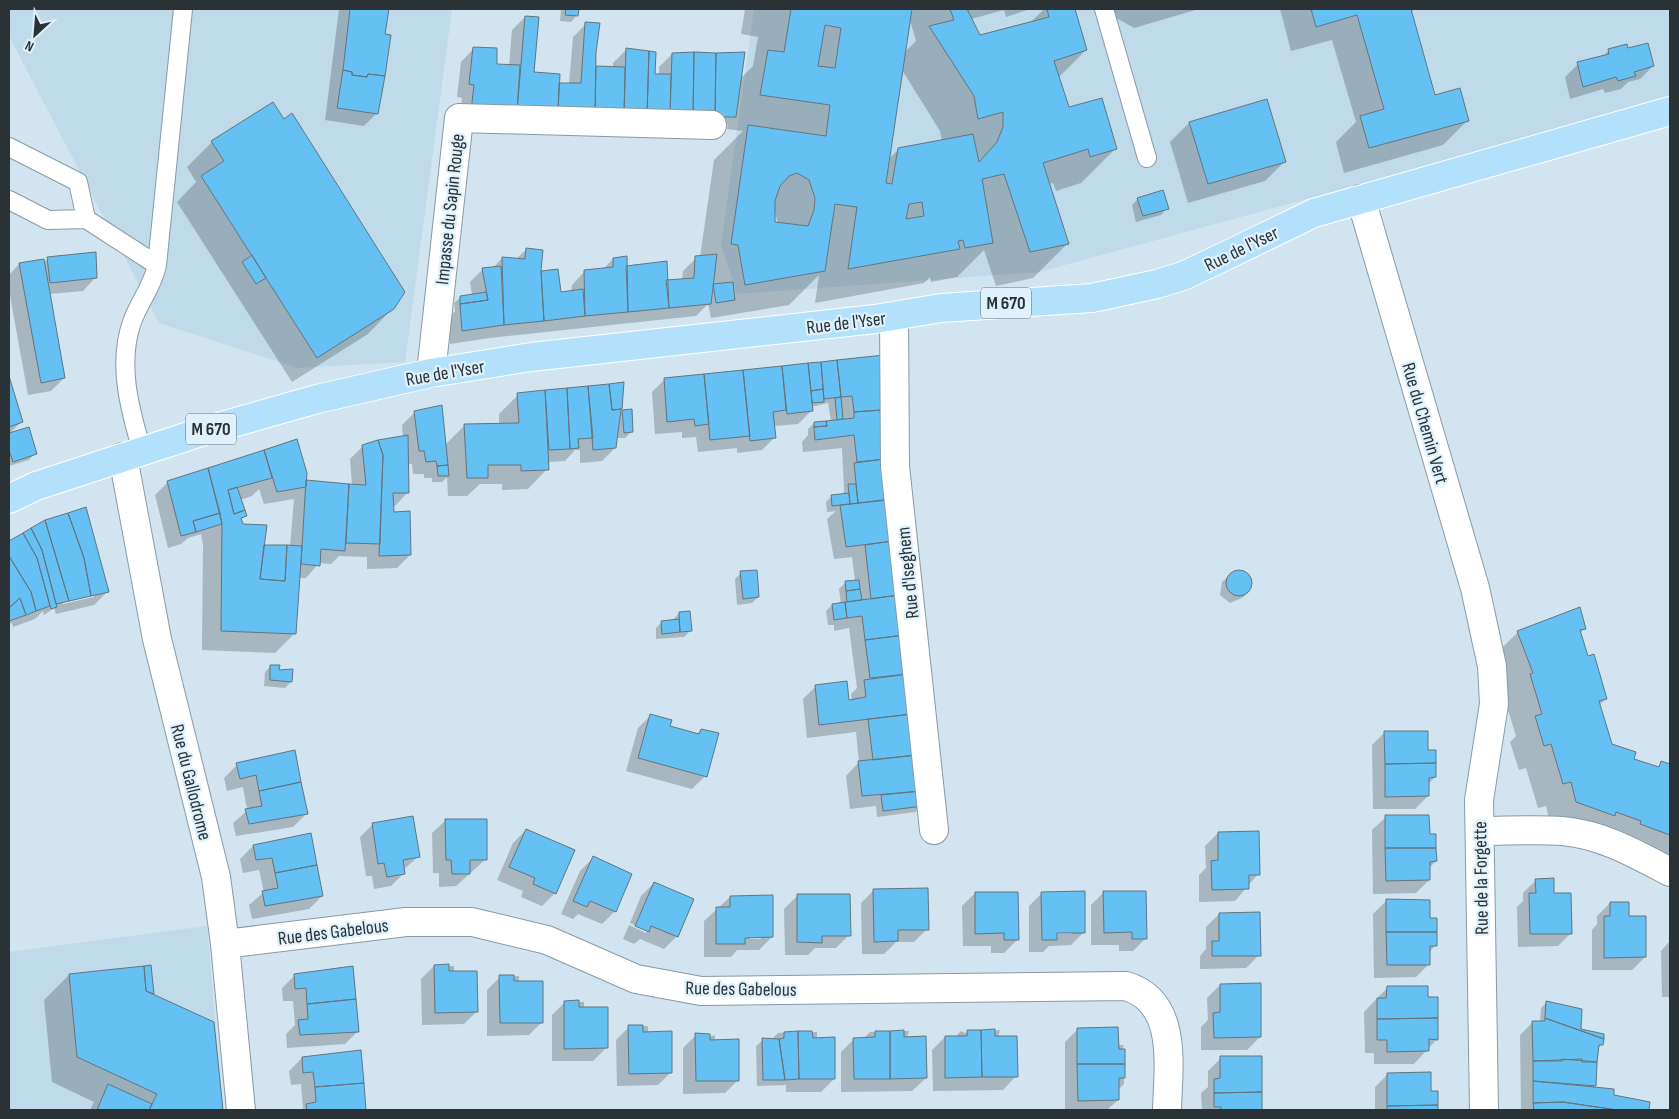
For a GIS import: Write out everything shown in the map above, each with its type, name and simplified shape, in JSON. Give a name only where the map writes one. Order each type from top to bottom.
[{"type":"main road","name":"Rue de l'Yser","points":[[10,498],[36,486],[133,454],[317,399],[431,372],[531,357],[894,316],[968,305],[1092,298],[1157,284],[1183,276],[1314,214],[1670,111]]},
{"type":"street","name":"Impasse du Sapin Rouge","points":[[431,372],[459,118],[712,125]]},
{"type":"street","name":"Rue du Chemin Vert","points":[[1361,199],[1475,588],[1489,647]]},
{"type":"street","name":"Rue d'Iseghem","points":[[894,316],[895,466],[934,830]]},
{"type":"street","name":"Rue du Gallodrome","points":[[133,454],[157,639],[216,877],[225,944],[241,1110]]},
{"type":"street","name":"Rue de la Forgette","points":[[1484,1110],[1480,785],[1494,704],[1494,683],[1489,647]]},
{"type":"street","points":[[1480,831],[1562,831],[1580,834],[1621,847],[1670,872]]},
{"type":"street","name":"Rue des Gabelous","points":[[225,944],[406,922],[451,921],[495,926],[524,933],[547,940],[636,979],[702,991],[1126,986],[1138,990],[1156,1005],[1165,1027],[1168,1058],[1167,1110]]},
{"type":"lane","points":[[133,454],[127,352],[133,319],[152,281],[157,265],[183,9]]},
{"type":"lane","points":[[1104,9],[1147,158]]},
{"type":"lane","points":[[9,147],[78,182],[86,219]]},
{"type":"lane","points":[[9,200],[48,220],[86,219],[157,265]]},
{"type":"shaded area","points":[[9,9],[452,9],[405,362],[298,368],[159,323],[9,36]]},
{"type":"shaded area","points":[[754,9],[1670,9],[1670,100],[1039,272],[737,294],[721,245]]},
{"type":"shaded area","points":[[207,926],[223,1110],[9,1110],[9,952]]},
{"type":"building","points":[[350,9],[389,9],[385,34],[391,35],[385,76],[368,74],[367,77],[352,75],[352,72],[343,70]]},
{"type":"building","points":[[566,9],[579,9],[578,16],[565,15]]},
{"type":"building","points":[[791,9],[912,9],[886,183],[892,184],[898,148],[973,134],[979,162],[997,142],[1003,127],[1003,112],[978,119],[974,96],[929,26],[954,20],[950,9],[967,9],[980,35],[1049,17],[1047,9],[1075,9],[1087,50],[1054,61],[1069,107],[1102,98],[1117,149],[1090,157],[1088,149],[1043,163],[1069,244],[1030,252],[1004,174],[982,179],[993,243],[965,248],[963,240],[958,241],[960,249],[848,269],[857,207],[835,204],[825,271],[745,285],[738,245],[731,244],[748,125],[826,136],[830,105],[760,95],[768,50],[784,52]],"holes":[[[825,25],[841,28],[835,68],[818,66]],[[797,173],[809,180],[815,198],[814,210],[808,226],[775,222],[775,201],[780,186],[789,176]],[[922,202],[924,216],[906,219],[909,204]]]},
{"type":"building","points":[[1311,9],[1411,9],[1435,95],[1460,88],[1469,121],[1369,148],[1360,116],[1384,109],[1357,15],[1316,27]]},
{"type":"building","points":[[525,16],[539,17],[534,72],[560,74],[558,113],[517,112]]},
{"type":"building","points":[[585,22],[600,23],[596,52],[595,114],[558,113],[559,83],[581,83]]},
{"type":"building","points":[[1648,43],[1654,66],[1634,72],[1636,76],[1618,81],[1616,77],[1583,87],[1577,62],[1609,54],[1608,49],[1627,44],[1628,48]]},
{"type":"building","points":[[473,47],[497,48],[497,64],[520,65],[517,112],[471,111],[474,85],[469,84]]},
{"type":"building","points":[[626,48],[649,51],[647,115],[624,115]]},
{"type":"building","points":[[649,51],[656,52],[655,74],[671,74],[670,116],[647,115]]},
{"type":"building","points":[[694,52],[693,116],[670,116],[672,53]]},
{"type":"building","points":[[694,52],[716,53],[715,117],[693,116]]},
{"type":"building","points":[[745,52],[736,117],[715,117],[716,53]]},
{"type":"building","points":[[596,66],[625,67],[624,115],[595,114]]},
{"type":"building","points":[[343,70],[352,72],[352,75],[367,77],[368,74],[385,76],[378,114],[337,108]]},
{"type":"building","points":[[1267,99],[1286,162],[1208,184],[1189,122]]},
{"type":"building","points":[[273,102],[284,119],[292,113],[405,292],[394,309],[317,358],[201,176],[224,161],[211,141]]},
{"type":"building","points":[[1163,190],[1169,209],[1143,216],[1137,198]]},
{"type":"building","points":[[526,248],[543,250],[541,271],[544,321],[504,325],[502,257],[525,259]]},
{"type":"building","points":[[96,252],[97,278],[50,283],[47,257]]},
{"type":"building","points":[[717,254],[711,304],[669,308],[666,280],[694,278],[695,256]]},
{"type":"building","points":[[252,255],[266,278],[256,284],[242,262]]},
{"type":"building","points":[[627,256],[628,312],[585,316],[584,270],[613,267],[613,258]]},
{"type":"building","points":[[44,259],[65,378],[41,383],[19,263]]},
{"type":"building","points":[[667,261],[669,308],[628,312],[626,266]]},
{"type":"building","points":[[501,266],[504,325],[462,331],[460,304],[488,300],[482,268]]},
{"type":"building","points":[[558,269],[561,292],[583,289],[585,316],[544,321],[541,271]]},
{"type":"building","points":[[733,282],[735,300],[716,303],[713,284]]},
{"type":"building","points":[[486,292],[488,300],[460,304],[460,296]]},
{"type":"building","points":[[884,355],[883,410],[854,412],[852,396],[841,397],[837,360]]},
{"type":"building","points":[[837,360],[841,397],[824,399],[821,362]]},
{"type":"building","points":[[821,362],[823,389],[811,391],[808,363]]},
{"type":"building","points":[[808,363],[813,411],[787,414],[782,366]]},
{"type":"building","points":[[782,366],[786,410],[773,412],[776,438],[750,441],[743,370]]},
{"type":"building","points":[[743,370],[750,436],[710,440],[704,374]]},
{"type":"building","points":[[704,374],[709,424],[695,426],[694,419],[667,422],[664,378]]},
{"type":"building","points":[[9,376],[23,422],[9,427]]},
{"type":"building","points":[[624,382],[622,409],[612,410],[609,384]]},
{"type":"building","points":[[609,384],[612,410],[621,409],[616,448],[593,450],[588,386]]},
{"type":"building","points":[[588,386],[593,438],[578,439],[579,448],[570,449],[567,388]]},
{"type":"building","points":[[567,388],[570,449],[549,450],[545,390]]},
{"type":"building","points":[[823,389],[824,402],[812,403],[811,391]]},
{"type":"building","points":[[545,390],[549,470],[521,471],[521,465],[488,465],[488,478],[467,478],[464,424],[519,423],[517,393]]},
{"type":"building","points":[[841,397],[843,419],[837,420],[835,398]]},
{"type":"building","points":[[442,405],[448,465],[437,466],[436,461],[426,462],[424,451],[419,451],[414,411]]},
{"type":"building","points":[[632,409],[633,432],[624,433],[622,410]]},
{"type":"building","points":[[880,410],[885,459],[857,462],[854,435],[815,440],[814,427],[827,426],[826,421],[854,418],[854,412]]},
{"type":"building","points":[[826,421],[827,426],[814,427],[814,422]]},
{"type":"building","points":[[29,427],[37,454],[13,462],[9,450],[9,433]]},
{"type":"building","points":[[408,435],[409,493],[393,493],[394,512],[410,511],[411,555],[379,556],[383,455],[378,440]]},
{"type":"building","points":[[297,439],[307,473],[306,487],[277,492],[264,450]]},
{"type":"building","points":[[378,440],[383,455],[380,544],[346,543],[349,484],[366,485],[362,445]]},
{"type":"building","points":[[264,450],[272,478],[228,490],[234,514],[245,510],[247,516],[241,518],[243,524],[267,525],[260,579],[285,581],[287,545],[302,546],[296,634],[221,631],[222,524],[208,468]]},
{"type":"building","points":[[885,459],[890,499],[858,503],[854,463]]},
{"type":"building","points":[[448,465],[449,476],[438,476],[437,466]]},
{"type":"building","points":[[208,468],[220,513],[193,521],[196,532],[181,536],[167,481]]},
{"type":"building","points":[[306,480],[349,484],[345,551],[321,549],[320,566],[301,564]]},
{"type":"building","points":[[848,484],[856,484],[858,503],[850,504]]},
{"type":"building","points":[[237,487],[245,510],[234,514],[228,490]]},
{"type":"building","points":[[849,493],[850,504],[832,506],[831,495]]},
{"type":"building","points":[[889,500],[893,541],[846,547],[840,505]]},
{"type":"building","points":[[86,507],[109,592],[91,596],[84,558],[68,513]]},
{"type":"building","points":[[68,513],[84,558],[91,596],[69,601],[45,520]]},
{"type":"building","points":[[220,513],[222,524],[196,532],[193,521]]},
{"type":"building","points":[[45,520],[69,601],[56,604],[42,550],[31,528]]},
{"type":"building","points":[[31,528],[42,550],[57,607],[51,609],[37,558],[23,533]]},
{"type":"building","points":[[23,533],[37,558],[50,606],[36,611],[31,592],[9,556],[9,541]]},
{"type":"building","points":[[893,541],[899,595],[871,599],[865,545]]},
{"type":"building","points":[[264,545],[287,545],[285,581],[260,579]]},
{"type":"building","points":[[9,556],[31,592],[36,611],[26,615],[20,598],[9,608]]},
{"type":"building","points":[[757,570],[759,597],[743,599],[740,571]]},
{"type":"building","points":[[1239,570],[1248,574],[1252,583],[1248,592],[1239,596],[1230,592],[1226,583],[1230,574]]},
{"type":"building","points":[[859,580],[860,589],[846,591],[845,581]]},
{"type":"building","points":[[860,589],[862,600],[847,602],[846,591]]},
{"type":"building","points":[[899,595],[904,635],[865,640],[862,616],[847,618],[845,602]]},
{"type":"building","points":[[20,598],[26,615],[9,621],[9,608]]},
{"type":"building","points":[[845,602],[847,618],[834,620],[832,604]]},
{"type":"building","points":[[1580,607],[1586,629],[1580,630],[1588,656],[1594,654],[1607,699],[1599,701],[1612,744],[1636,752],[1634,759],[1659,767],[1661,761],[1670,764],[1670,835],[1640,824],[1641,821],[1616,812],[1615,816],[1576,802],[1571,782],[1563,784],[1551,744],[1544,746],[1535,716],[1542,714],[1530,674],[1533,673],[1517,631]]},
{"type":"building","points":[[690,611],[692,631],[680,632],[679,612]]},
{"type":"building","points":[[679,619],[680,632],[662,634],[661,621]]},
{"type":"building","points":[[904,635],[908,674],[870,678],[865,640]]},
{"type":"building","points":[[270,665],[280,665],[279,670],[293,669],[292,682],[270,680]]},
{"type":"building","points":[[908,674],[912,714],[819,725],[815,685],[847,681],[849,700],[866,697],[864,680]]},
{"type":"building","points":[[650,714],[672,720],[670,726],[699,734],[701,729],[719,733],[707,777],[638,758]]},
{"type":"building","points":[[912,714],[917,755],[873,760],[868,719]]},
{"type":"building","points":[[1384,731],[1428,731],[1428,750],[1436,750],[1436,763],[1385,764]]},
{"type":"building","points":[[295,750],[301,782],[259,791],[256,775],[240,779],[236,763]]},
{"type":"building","points":[[917,755],[921,791],[862,796],[858,761]]},
{"type":"building","points":[[1436,763],[1436,777],[1429,778],[1429,796],[1385,797],[1385,764]]},
{"type":"building","points":[[301,782],[308,814],[249,824],[245,809],[262,806],[259,791]]},
{"type":"building","points":[[921,791],[923,806],[883,811],[881,795]]},
{"type":"building","points":[[1385,815],[1429,815],[1430,834],[1436,834],[1436,848],[1385,848]]},
{"type":"building","points":[[413,816],[420,857],[403,860],[405,874],[387,877],[384,863],[378,864],[372,823]]},
{"type":"building","points":[[445,819],[487,819],[487,860],[470,860],[470,874],[452,874],[451,860],[446,860]]},
{"type":"building","points":[[526,829],[575,850],[556,894],[533,884],[535,878],[509,867]]},
{"type":"building","points":[[1259,831],[1260,875],[1249,875],[1249,889],[1212,890],[1211,861],[1218,860],[1218,832]]},
{"type":"building","points":[[311,833],[317,865],[275,873],[272,858],[256,860],[253,845]]},
{"type":"building","points":[[1385,848],[1436,848],[1437,861],[1430,862],[1430,880],[1386,881]]},
{"type":"building","points":[[593,856],[632,874],[616,912],[590,901],[587,907],[573,901]]},
{"type":"building","points":[[317,865],[323,896],[265,906],[262,891],[278,888],[275,873]]},
{"type":"building","points":[[1554,878],[1554,893],[1571,893],[1572,934],[1530,934],[1529,893],[1536,893],[1535,879]]},
{"type":"building","points":[[654,882],[694,899],[678,937],[651,926],[649,932],[635,926]]},
{"type":"building","points":[[928,888],[929,930],[898,930],[898,941],[874,942],[873,889]]},
{"type":"building","points":[[1085,891],[1085,933],[1057,933],[1057,940],[1042,940],[1041,892]]},
{"type":"building","points":[[1103,891],[1146,891],[1147,939],[1132,939],[1132,932],[1104,933]]},
{"type":"building","points":[[975,892],[1018,892],[1019,940],[1004,940],[1004,933],[975,934]]},
{"type":"building","points":[[797,894],[850,894],[851,936],[822,936],[822,943],[797,942]]},
{"type":"building","points":[[773,895],[773,937],[745,938],[745,944],[716,944],[716,907],[730,907],[730,896]]},
{"type":"building","points":[[1386,899],[1430,900],[1430,918],[1437,918],[1437,932],[1386,932]]},
{"type":"building","points":[[1610,902],[1629,902],[1629,916],[1646,916],[1646,957],[1604,958],[1604,916],[1610,916]]},
{"type":"building","points":[[1260,912],[1261,956],[1212,956],[1212,941],[1219,941],[1219,913]]},
{"type":"building","points":[[1386,932],[1437,932],[1437,946],[1430,946],[1430,965],[1387,965]]},
{"type":"building","points":[[449,964],[449,971],[477,971],[478,1012],[435,1013],[434,965]]},
{"type":"building","points":[[151,965],[154,994],[146,991],[144,966]]},
{"type":"building","points":[[144,966],[146,991],[214,1022],[223,1110],[149,1110],[157,1094],[77,1057],[69,974]]},
{"type":"building","points":[[353,966],[356,999],[307,1004],[306,988],[295,989],[294,974]]},
{"type":"building","points":[[499,975],[514,975],[514,981],[543,981],[543,1023],[500,1023]]},
{"type":"building","points":[[1261,983],[1261,1037],[1214,1038],[1213,1013],[1220,1012],[1220,984]]},
{"type":"building","points":[[1387,986],[1428,986],[1428,997],[1438,997],[1438,1018],[1377,1019],[1377,998],[1386,998]]},
{"type":"building","points":[[356,999],[359,1032],[300,1035],[298,1020],[308,1019],[307,1004]]},
{"type":"building","points":[[579,1000],[579,1007],[608,1007],[608,1048],[564,1049],[564,1001]]},
{"type":"building","points":[[1546,1001],[1582,1009],[1581,1029],[1604,1034],[1604,1039],[1545,1018]]},
{"type":"building","points":[[1438,1018],[1438,1040],[1429,1039],[1429,1051],[1387,1052],[1387,1040],[1377,1040],[1377,1019]]},
{"type":"building","points":[[1545,1018],[1604,1039],[1603,1045],[1599,1045],[1597,1062],[1582,1062],[1582,1059],[1533,1061],[1532,1021],[1545,1021]]},
{"type":"building","points":[[628,1025],[643,1025],[643,1032],[672,1031],[672,1073],[629,1074]]},
{"type":"building","points":[[1118,1027],[1119,1049],[1125,1049],[1125,1064],[1077,1064],[1077,1028]]},
{"type":"building","points":[[995,1029],[995,1036],[1017,1036],[1018,1077],[982,1077],[981,1030]]},
{"type":"building","points":[[904,1030],[904,1037],[926,1036],[927,1078],[890,1079],[890,1031]]},
{"type":"building","points":[[967,1030],[981,1030],[982,1077],[945,1078],[945,1036],[967,1036]]},
{"type":"building","points":[[798,1031],[799,1079],[785,1080],[779,1039],[784,1038],[784,1032]]},
{"type":"building","points":[[798,1031],[812,1031],[813,1038],[835,1037],[835,1079],[799,1079]]},
{"type":"building","points":[[875,1031],[890,1031],[890,1079],[854,1079],[853,1038],[875,1037]]},
{"type":"building","points":[[695,1033],[710,1034],[710,1040],[739,1039],[739,1081],[696,1081]]},
{"type":"building","points":[[762,1038],[779,1039],[785,1080],[763,1080]]},
{"type":"building","points":[[361,1050],[364,1083],[315,1087],[313,1072],[303,1073],[302,1057]]},
{"type":"building","points":[[1220,1056],[1262,1056],[1262,1092],[1214,1093],[1214,1079],[1220,1078]]},
{"type":"building","points":[[1562,1059],[1597,1062],[1596,1086],[1533,1081],[1533,1061],[1562,1061]]},
{"type":"building","points":[[1077,1064],[1125,1064],[1125,1078],[1119,1078],[1119,1100],[1078,1101]]},
{"type":"building","points":[[1431,1072],[1431,1091],[1438,1091],[1438,1105],[1387,1106],[1387,1073]]},
{"type":"building","points":[[1533,1081],[1614,1089],[1614,1095],[1650,1102],[1649,1110],[1617,1110],[1563,1102],[1533,1103]]},
{"type":"building","points":[[364,1083],[366,1110],[307,1110],[306,1104],[316,1102],[315,1087]]},
{"type":"building","points":[[108,1084],[152,1104],[149,1110],[97,1110]]},
{"type":"building","points":[[1262,1092],[1262,1110],[1221,1110],[1221,1107],[1214,1107],[1214,1093]]},
{"type":"building","points":[[1563,1102],[1617,1110],[1534,1110],[1533,1103]]},
{"type":"building","points":[[1438,1105],[1438,1110],[1387,1110],[1387,1106]]}]
